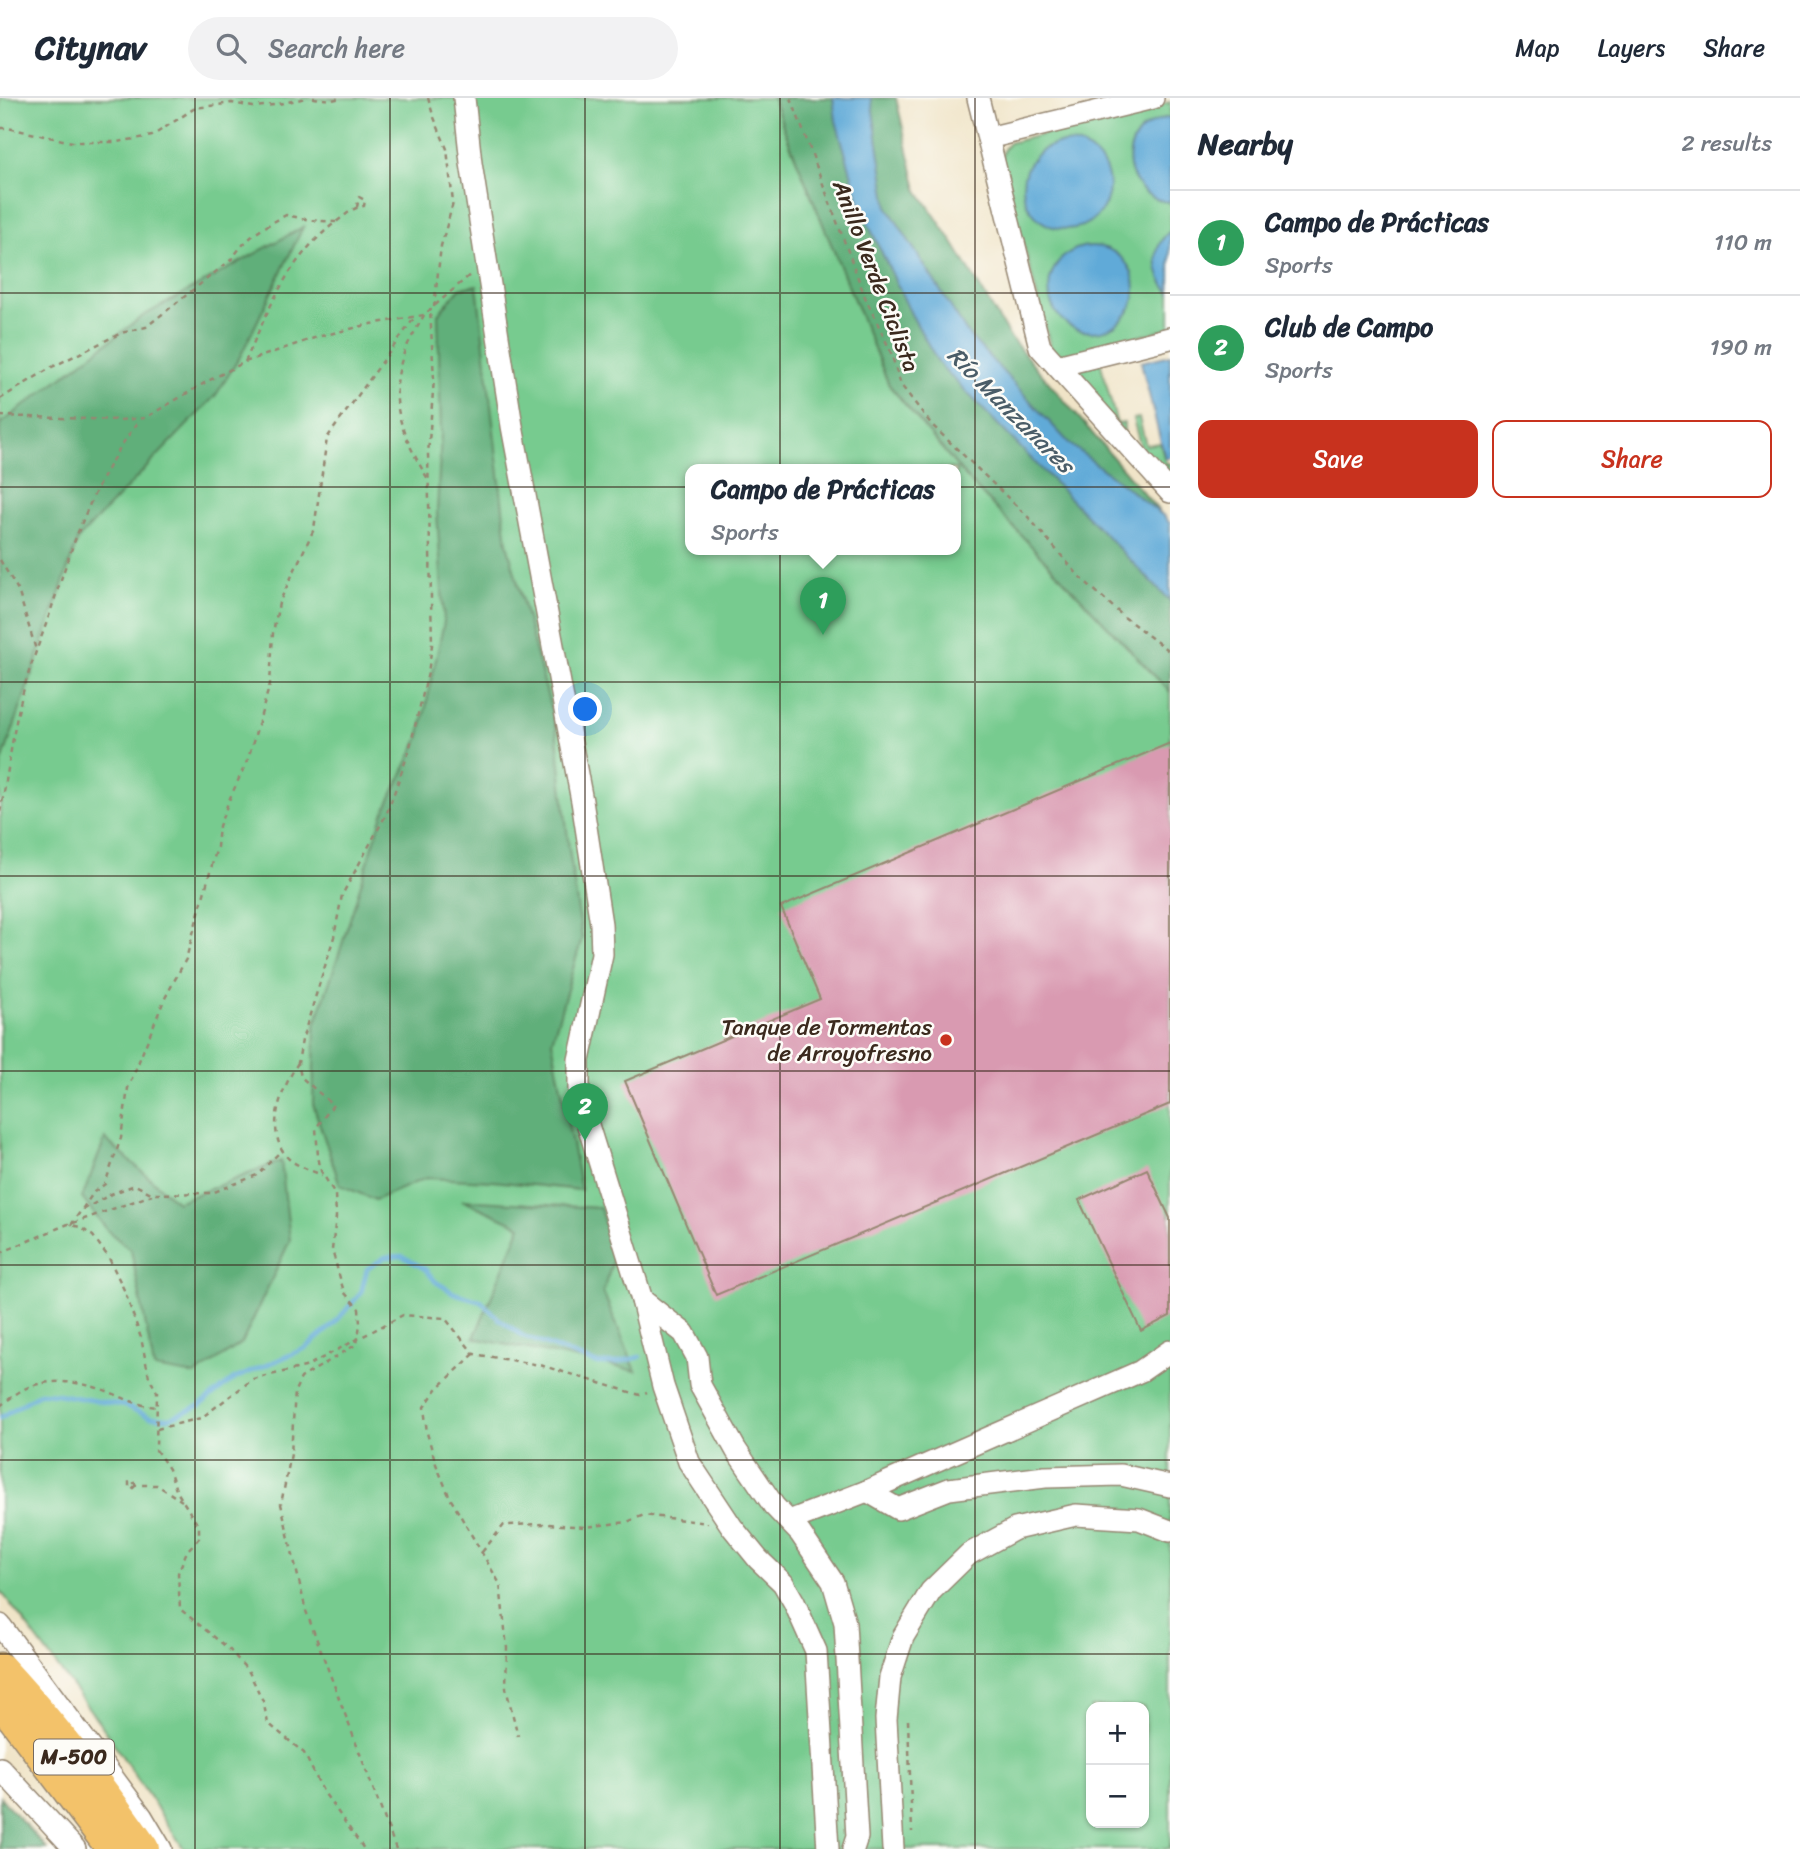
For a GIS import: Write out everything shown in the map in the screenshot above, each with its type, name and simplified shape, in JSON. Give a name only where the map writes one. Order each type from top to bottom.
[{"type":"highway","name":"M-500","points":[[0,1669],[39,1712],[110,1802],[143,1849]]},
{"type":"highway","name":"M-500","points":[[0,1702],[55,1770],[113,1849]]},
{"type":"lane","points":[[464,98],[471,163],[512,426],[582,801],[601,924],[602,954],[579,1060],[579,1096],[642,1300],[663,1386],[689,1462],[732,1527],[758,1559],[783,1583],[816,1651],[828,1849]]},
{"type":"lane","points":[[978,98],[1040,347],[1170,492]]},
{"type":"lane","points":[[988,138],[1153,98]]},
{"type":"lane","points":[[1058,366],[1170,338]]},
{"type":"lane","points":[[642,1300],[684,1333],[697,1357],[700,1385],[711,1407],[774,1506],[800,1533],[833,1582],[845,1623],[857,1837],[853,1849]]},
{"type":"lane","points":[[789,1521],[867,1491],[1141,1371],[1170,1351]]},
{"type":"lane","points":[[867,1491],[898,1509],[949,1489],[1045,1477],[1122,1475],[1170,1486]]},
{"type":"lane","points":[[893,1849],[886,1719],[890,1677],[903,1637],[931,1591],[969,1555],[1015,1529],[1076,1514],[1139,1519],[1170,1531]]},
{"type":"lane","name":"M-500","points":[[0,1625],[142,1817],[161,1849]]},
{"type":"lane","name":"M-500","points":[[0,1768],[75,1849]]},
{"type":"path","points":[[0,128],[72,142],[117,142],[152,136],[195,108],[232,103],[253,107],[274,106],[306,98]]},
{"type":"path","points":[[313,98],[341,98]]},
{"type":"path","points":[[396,1849],[306,1611],[281,1504],[291,1454],[295,1391],[302,1378],[357,1344],[360,1324],[359,1309],[346,1295],[332,1250],[336,1217],[335,1194],[324,1176],[318,1156],[317,1128],[333,1105],[301,1077],[298,1063],[302,1040],[334,937],[342,895],[387,813],[418,720],[432,645],[428,454],[434,379],[432,308],[441,247],[453,203],[447,149],[433,116],[429,98]]},
{"type":"path","name":"Anillo Verde Ciclista","points":[[791,98],[901,384],[932,425],[1028,518],[1079,576],[1124,617],[1170,652]]},
{"type":"path","points":[[245,362],[290,269],[328,227],[357,207]]},
{"type":"path","points":[[0,399],[52,367],[121,333],[146,327],[232,259],[240,246],[268,224],[286,215],[336,222]]},
{"type":"path","points":[[430,483],[406,440],[397,412],[398,382],[404,354],[424,315],[468,275],[488,269]]},
{"type":"path","points":[[0,416],[120,420],[145,418],[245,362],[317,337],[424,315]]},
{"type":"path","points":[[71,1225],[94,1192],[105,1184],[121,1138],[128,1088],[154,1023],[186,959],[217,847],[219,826],[248,759],[270,684],[273,633],[279,603],[314,529],[327,438],[415,317]]},
{"type":"path","points":[[0,812],[23,692],[73,542],[107,466],[141,418]]},
{"type":"path","points":[[0,560],[18,590],[37,652]]},
{"type":"path","points":[[298,1063],[286,1082],[277,1115],[278,1140],[288,1158],[324,1176]]},
{"type":"path","points":[[0,1252],[83,1218],[107,1213],[153,1194],[212,1193],[257,1175],[283,1149]]},
{"type":"path","points":[[80,1211],[111,1194],[135,1185],[153,1194]]},
{"type":"path","points":[[71,1225],[80,1227],[93,1236],[109,1258],[125,1292],[141,1338],[149,1377],[157,1392],[156,1450],[199,1527],[199,1538],[187,1551],[178,1573],[180,1609],[229,1649],[249,1672],[263,1701],[268,1723],[304,1753],[323,1791],[364,1849]]},
{"type":"path","points":[[157,1429],[201,1418],[253,1379],[304,1367],[403,1315],[445,1318],[474,1354],[540,1365],[640,1395],[663,1386]]},
{"type":"path","points":[[474,1354],[437,1389],[424,1407],[427,1433],[450,1498],[500,1584],[507,1648],[506,1688],[518,1736]]},
{"type":"path","points":[[0,1406],[22,1390],[43,1383],[63,1382],[86,1385],[139,1405],[158,1407]]},
{"type":"path","points":[[136,1485],[157,1485],[184,1503]]},
{"type":"path","points":[[482,1552],[504,1525],[549,1524],[585,1527],[627,1522],[644,1515],[732,1527]]},
{"type":"path","points":[[908,1720],[912,1836]]},
{"type":"green space","points":[[0,98],[773,98],[889,385],[955,464],[685,464],[685,555],[961,555],[961,471],[1170,692],[1170,1849],[184,1849],[102,1726],[0,1590]]},
{"type":"green space","points":[[773,98],[896,98],[917,189],[954,244],[1009,336],[1170,524],[1170,692],[966,477],[961,471],[961,464],[955,464],[889,385]]},
{"type":"green space","points":[[1170,102],[1170,328],[1067,356],[1058,354],[1051,349],[1001,159],[1004,149],[1009,143]]},
{"type":"green space","points":[[303,227],[241,355],[216,395],[78,539],[1,765],[0,781],[0,424],[143,316]]},
{"type":"green space","points":[[477,285],[507,543],[556,728],[582,938],[552,1041],[581,1190],[493,1181],[426,1178],[375,1200],[340,1185],[313,1104],[315,1025],[383,814],[419,739],[444,622],[437,512],[441,432],[438,314],[460,288]]},
{"type":"green space","points":[[1100,361],[1117,424],[1124,423],[1124,433],[1074,377],[1074,371],[1078,368]]},
{"type":"green space","points":[[1139,418],[1146,445],[1160,443],[1166,464],[1170,463],[1170,481],[1141,448],[1133,419]]},
{"type":"green space","points":[[105,1139],[177,1202],[281,1161],[290,1240],[242,1343],[195,1375],[154,1368],[131,1250],[108,1231],[82,1198]]},
{"type":"green space","points":[[462,1200],[600,1208],[614,1257],[603,1292],[636,1371],[474,1338],[521,1226]]},
{"type":"green space","points":[[0,1797],[47,1849],[0,1849]]},
{"type":"water","name":"Río Manzanares","points":[[833,98],[871,98],[888,208],[968,334],[1070,444],[1165,517],[1170,524],[1170,601],[939,364],[911,314],[862,211],[836,121]]},
{"type":"water","points":[[1170,118],[1170,202],[1158,200],[1140,187],[1130,167],[1132,144],[1139,133],[1152,123]]},
{"type":"water","points":[[1066,143],[1082,147],[1096,156],[1105,170],[1109,186],[1105,202],[1096,216],[1082,225],[1066,229],[1050,225],[1036,216],[1027,202],[1023,186],[1027,170],[1036,156],[1050,147]]},
{"type":"water","points":[[1170,231],[1170,293],[1160,278],[1156,262],[1159,245]]},
{"type":"water","points":[[1092,246],[1108,250],[1122,259],[1131,273],[1135,289],[1131,305],[1122,319],[1108,328],[1092,332],[1076,328],[1062,319],[1053,305],[1049,289],[1053,273],[1062,259],[1076,250]]},
{"type":"water","points":[[1170,355],[1170,457],[1165,459],[1141,362]]},
{"type":"building","name":"Tanque de Tormentas de Arroyofresno","points":[[1170,743],[1170,1104],[716,1295],[625,1081],[820,999],[781,907]]},
{"type":"building","points":[[1147,1169],[1170,1218],[1170,1316],[1141,1331],[1079,1200]]},
{"type":"waterway","points":[[0,1418],[40,1393],[125,1406],[150,1417],[169,1418],[199,1406],[234,1379],[306,1348],[333,1325],[361,1293],[367,1269],[385,1257],[402,1256],[425,1269],[436,1282],[454,1293],[481,1301],[499,1319],[523,1336],[598,1364],[640,1357]]},
{"type":"place","name":"Campo de Prácticas","points":[[823,635]]},
{"type":"place","name":"Tanque de Tormentas de Arroyofresno","points":[[946,1040]]},
{"type":"place","name":"Club de Campo","points":[[585,1141]]}]
